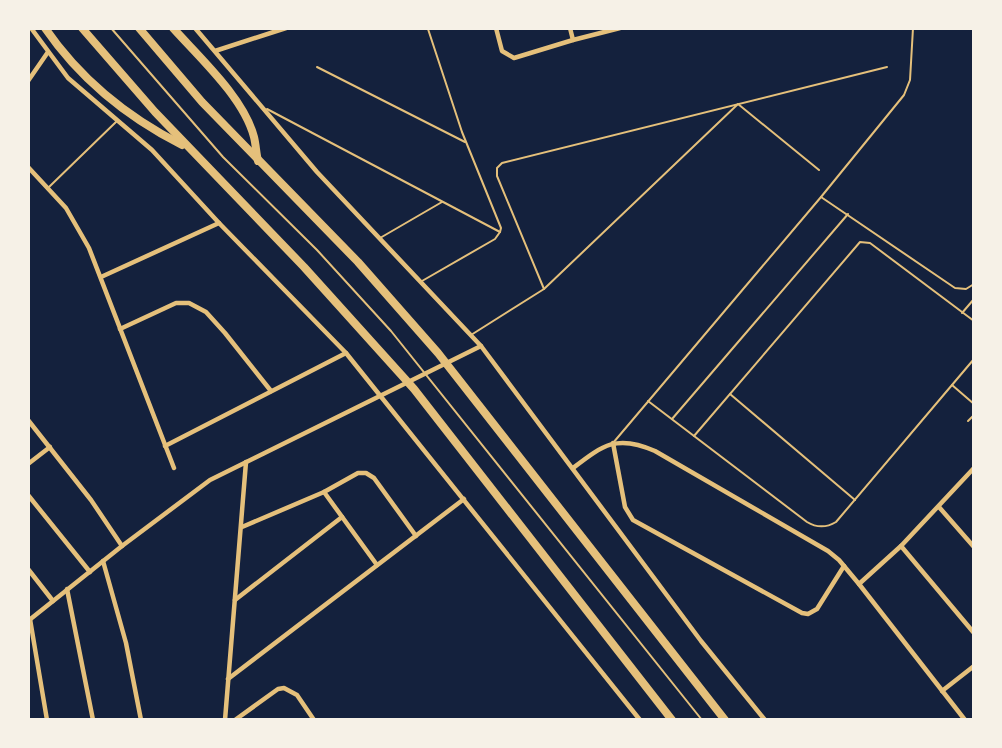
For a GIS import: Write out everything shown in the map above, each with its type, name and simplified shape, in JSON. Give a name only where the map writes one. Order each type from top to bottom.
[{"type":"highway","points":[[45,28],[75,66],[103,94],[158,133],[189,148]]},
{"type":"highway","points":[[82,28],[122,76],[304,267],[414,389],[672,720]]},
{"type":"highway","points":[[139,28],[202,102],[358,262],[438,352],[725,720]]},
{"type":"highway","points":[[173,28],[237,104],[254,136],[258,161]]},
{"type":"street","points":[[32,28],[48,52],[78,87],[152,150],[219,224],[346,353],[640,720]]},
{"type":"street","points":[[195,28],[317,172],[482,346],[702,641],[765,720]]},
{"type":"street","points":[[215,51],[286,28]]},
{"type":"street","points":[[495,28],[502,51],[514,58],[620,28]]},
{"type":"street","points":[[570,28],[573,40]]},
{"type":"street","points":[[28,81],[48,52]]},
{"type":"street","points":[[28,168],[48,188],[74,221],[89,248],[174,468]]},
{"type":"street","points":[[101,277],[219,224]]},
{"type":"street","points":[[120,329],[176,303],[189,303],[206,312],[271,391]]},
{"type":"street","points":[[48,720],[29,620],[210,480],[482,346]]},
{"type":"street","points":[[165,446],[346,353]]},
{"type":"street","points":[[28,420],[92,500],[122,546]]},
{"type":"street","points":[[573,468],[597,449],[613,443],[634,443],[655,451],[828,551],[859,584],[965,720]]},
{"type":"street","points":[[613,443],[625,507],[633,520],[802,613],[807,614],[817,609],[844,566]]},
{"type":"street","points":[[28,464],[50,447]]},
{"type":"street","points":[[225,720],[246,462]]},
{"type":"street","points":[[859,584],[901,546],[974,468]]},
{"type":"street","points":[[242,527],[324,492],[358,473],[366,473],[374,478],[416,536]]},
{"type":"street","points":[[324,492],[377,565]]},
{"type":"street","points":[[28,495],[90,572]]},
{"type":"street","points":[[228,679],[464,499]]},
{"type":"street","points":[[939,507],[974,547]]},
{"type":"street","points":[[235,600],[342,516]]},
{"type":"street","points":[[901,546],[974,633]]},
{"type":"street","points":[[104,561],[126,643],[141,720]]},
{"type":"street","points":[[28,569],[53,601]]},
{"type":"street","points":[[67,589],[93,720]]},
{"type":"street","points":[[942,691],[974,666]]},
{"type":"street","points":[[235,720],[278,689],[284,688],[297,695],[314,720]]},
{"type":"lane","points":[[111,28],[223,157],[317,250],[391,331],[702,720]]},
{"type":"lane","points":[[613,443],[904,95],[910,80],[913,28]]},
{"type":"lane","points":[[422,282],[495,239],[500,232],[500,223],[465,142],[429,29]]},
{"type":"lane","points":[[317,67],[465,142]]},
{"type":"lane","points":[[544,289],[497,176],[497,168],[502,163],[887,67]]},
{"type":"lane","points":[[738,104],[819,170]]},
{"type":"lane","points":[[471,335],[544,289],[738,104]]},
{"type":"lane","points":[[260,106],[500,232]]},
{"type":"lane","points":[[48,188],[118,120]]},
{"type":"lane","points":[[821,197],[848,213],[955,288],[966,289],[974,284]]},
{"type":"lane","points":[[380,238],[442,202]]},
{"type":"lane","points":[[672,419],[714,367],[848,213]]},
{"type":"lane","points":[[694,436],[863,241],[870,243],[974,321]]},
{"type":"lane","points":[[962,313],[974,299]]},
{"type":"lane","points":[[647,400],[811,524],[821,527],[836,522],[974,359]]},
{"type":"lane","points":[[952,385],[974,405]]},
{"type":"lane","points":[[730,394],[855,500]]},
{"type":"lane","points":[[968,421],[974,415]]}]
